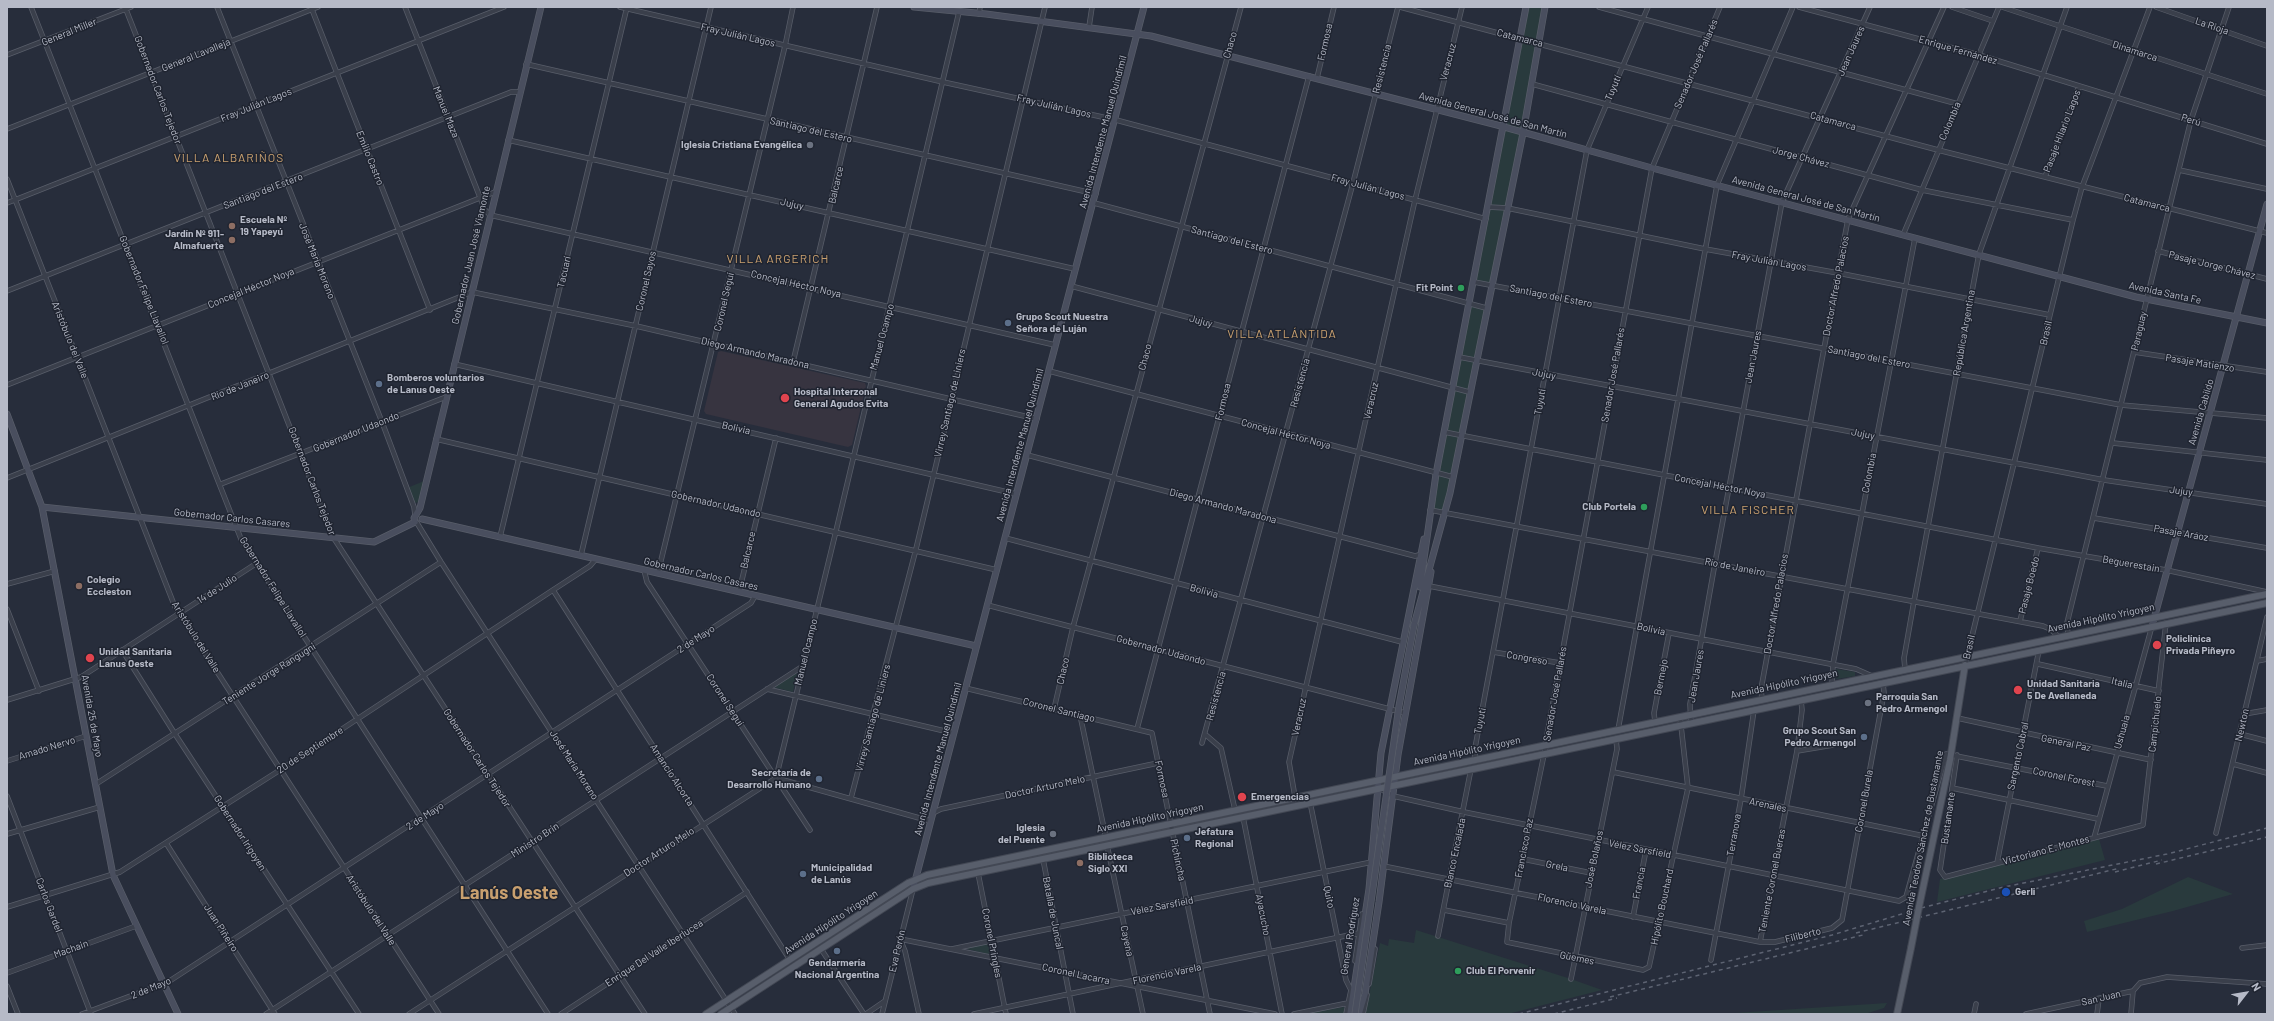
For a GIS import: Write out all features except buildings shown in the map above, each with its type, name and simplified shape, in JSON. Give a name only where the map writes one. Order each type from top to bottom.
[{"type":"main road","name":"Gobernador Juan José Viamonte","points":[[418,519],[540,7]]},
{"type":"main road","name":"Avenida General José de San Martín","points":[[914,7],[1042,21],[1138,34],[1436,108],[1652,168],[2060,276]]},
{"type":"main road","name":"Avenida Intendente Manuel Quindimil","points":[[913,889],[1037,419],[1075,268],[1116,120],[1144,7]]},
{"type":"main road","points":[[1355,1014],[1399,706],[1417,609],[1427,529],[1436,474],[1526,7]]},
{"type":"main road","points":[[1417,609],[1434,552],[1453,477],[1486,308],[1523,133],[1545,7]]},
{"type":"main road","name":"Avenida Cabildo","points":[[2152,626],[2166,570],[2211,413],[2267,204]]},
{"type":"main road","name":"Avenida Santa Fe","points":[[2060,276],[2146,299],[2267,323]]},
{"type":"main road","name":"Avenida 25 de Mayo","points":[[7,414],[10,430],[42,506],[113,875],[178,1014]]},
{"type":"main road","name":"Gobernador Carlos Casares","points":[[42,506],[141,518],[374,542],[418,519],[976,646]]},
{"type":"main road","points":[[1350,1014],[1372,862],[1378,780],[1402,642],[1419,555],[1427,529]]},
{"type":"main road","points":[[1359,1014],[1364,994],[1379,901],[1395,776],[1405,713],[1434,552]]},
{"type":"main road","name":"Avenida Hipólito Yrigoyen","points":[[706,1014],[916,879],[1295,797],[1546,746],[1690,714],[2267,593]]},
{"type":"main road","name":"Avenida Hipólito Yrigoyen","points":[[721,1014],[913,889],[928,883],[2267,603]]},
{"type":"main road","name":"Avenida Teodoro Sánchez de Bustamante","points":[[1898,1011],[1957,718],[1965,666]]},
{"type":"street","name":"Gobernador Felipe Llavallol","points":[[31,7],[221,484],[241,539],[548,1014]]},
{"type":"street","name":"José María Moreno","points":[[217,7],[317,262],[382,422],[418,519],[441,562],[735,1014]]},
{"type":"street","name":"General Lavalleja","points":[[7,129],[151,73],[311,8],[318,7]]},
{"type":"street","name":"Manuel Maza","points":[[405,7],[480,198],[485,210],[490,215]]},
{"type":"street","name":"Fray Julián Lagos","points":[[7,203],[504,7]]},
{"type":"street","name":"Fray Julián Lagos","points":[[620,7],[943,82],[1116,120],[1486,219]]},
{"type":"street","name":"Coronel Sayos","points":[[581,555],[711,7]]},
{"type":"street","name":"Coronel Seguí","points":[[658,573],[768,120],[793,7]]},
{"type":"street","name":"Balcarce","points":[[793,362],[865,64],[877,7]]},
{"type":"street","points":[[979,14],[980,7]]},
{"type":"street","name":"Virrey Santiago de Liniers","points":[[852,798],[916,549],[968,324],[1006,174],[1045,7]]},
{"type":"street","points":[[1089,27],[1092,7]]},
{"type":"street","name":"Chaco","points":[[1054,709],[1073,628],[1135,394],[1202,144],[1241,7]]},
{"type":"street","name":"Formosa","points":[[1317,78],[1334,7]]},
{"type":"street","name":"Catamarca","points":[[1399,7],[1458,23],[1519,37],[1938,150],[2267,233]]},
{"type":"street","name":"Resistencia","points":[[1202,743],[1206,735],[1399,7]]},
{"type":"street","name":"Veracruz","points":[[1295,797],[1289,762],[1378,369],[1414,200],[1462,7]]},
{"type":"street","points":[[1599,7],[1958,104]]},
{"type":"street","name":"Tuyutí","points":[[1475,760],[1475,748],[1587,150],[1648,7]]},
{"type":"street","name":"Senador José Pallarés","points":[[1543,755],[1546,746],[1652,168],[1720,7]]},
{"type":"street","points":[[1618,730],[1649,551],[1717,185],[1735,140],[1794,7]]},
{"type":"street","name":"Enrique Fernández","points":[[1799,7],[1930,41],[2115,97]]},
{"type":"street","name":"Jean Jaures","points":[[1691,724],[1690,714],[1715,563],[1782,202],[1864,24],[1870,7]]},
{"type":"street","name":"Doctor Alfredo Palacios","points":[[1762,699],[1761,689],[1848,219],[1908,90],[1944,7]]},
{"type":"street","points":[[1952,7],[1993,21]]},
{"type":"street","name":"Colombia","points":[[1902,234],[1993,21],[2001,7]]},
{"type":"street","name":"Dinamarca","points":[[2001,7],[2267,94]]},
{"type":"street","name":"República Argentina","points":[[1905,669],[1904,658],[1979,254],[2067,7]]},
{"type":"street","name":"Brasil","points":[[1965,666],[1995,538],[2082,187],[2150,7]]},
{"type":"street","name":"La Rioja","points":[[2156,7],[2267,46]]},
{"type":"street","name":"Paraguay","points":[[2068,635],[2068,623],[2191,120],[2229,7]]},
{"type":"street","name":"General Miller","points":[[7,55],[128,8]]},
{"type":"street","name":"Gobernador Carlos Tejedor","points":[[128,8],[151,73],[333,537],[645,1014]]},
{"type":"street","name":"Emilio Castro","points":[[311,8],[430,310]]},
{"type":"street","name":"Tacuarí","points":[[500,537],[627,8]]},
{"type":"street","name":"Manuel Ocampo","points":[[776,778],[890,306],[959,12]]},
{"type":"street","name":"Santiago del Estero","points":[[526,64],[1096,194]]},
{"type":"street","name":"Formosa","points":[[1137,729],[1309,76]]},
{"type":"street","name":"Jorge Chávez","points":[[1532,84],[1922,190],[2073,220]]},
{"type":"street","name":"Pasaje Hilario Lagos","points":[[2045,177],[2079,86]]},
{"type":"street","name":"Santiago del Estero","points":[[7,291],[449,118],[511,92],[519,92]]},
{"type":"street","name":"Perú","points":[[2115,97],[2267,144]]},
{"type":"street","name":"Jujuy","points":[[508,140],[1075,268]]},
{"type":"street","points":[[2179,170],[2267,189]]},
{"type":"street","name":"Aristóbulo del Valle","points":[[7,179],[179,614],[387,936],[440,1014]]},
{"type":"street","name":"Concejal Héctor Noya","points":[[7,386],[495,192]]},
{"type":"street","name":"Santiago del Estero","points":[[1094,203],[1486,308]]},
{"type":"street","name":"Fray Julián Lagos","points":[[1488,207],[1507,208],[1705,249],[1838,273],[2050,315]]},
{"type":"street","name":"Concejal Héctor Noya","points":[[490,215],[1055,345]]},
{"type":"street","name":"Colombia","points":[[1832,685],[1833,664],[1890,361],[1915,238]]},
{"type":"street","name":"Pasaje Jorge Chávez","points":[[2158,251],[2267,279]]},
{"type":"street","name":"Santiago del Estero","points":[[1474,282],[2121,405],[2267,418]]},
{"type":"street","name":"Jujuy","points":[[1071,286],[1453,389],[1469,392]]},
{"type":"street","name":"Diego Armando Maradona","points":[[472,292],[636,326],[1037,419]]},
{"type":"street","name":"Río de Janeiro","points":[[7,478],[472,292]]},
{"type":"street","name":"Pasaje Matienzo","points":[[2134,352],[2267,372]]},
{"type":"street","name":"Jujuy","points":[[1459,357],[1876,436],[2014,464],[2104,480],[2267,504]]},
{"type":"street","name":"Bolivia","points":[[454,364],[1016,494]]},
{"type":"street","name":"Concejal Héctor Noya","points":[[1049,371],[1436,474],[1453,477]]},
{"type":"street","name":"Gobernador Udaondo","points":[[221,484],[446,397]]},
{"type":"street","name":"Concejal Héctor Noya","points":[[1444,432],[1995,538]]},
{"type":"street","name":"Balcarce","points":[[739,592],[776,438]]},
{"type":"street","name":"Gobernador Udaondo","points":[[436,439],[916,549],[996,570]]},
{"type":"street","points":[[2113,443],[2267,460]]},
{"type":"street","name":"Diego Armando Maradona","points":[[1027,456],[1114,477],[1414,556],[1419,555]]},
{"type":"street","name":"Río de Janeiro","points":[[1430,510],[2020,621],[2043,626],[2059,637]]},
{"type":"street","name":"Pasaje Aráoz","points":[[2094,518],[2267,548]]},
{"type":"street","name":"Bolivia","points":[[1005,538],[1402,642]]},
{"type":"street","name":"Beguerestain","points":[[1995,538],[2038,548],[2166,570],[2267,593]]},
{"type":"street","name":"Pasaje Boedo","points":[[2020,621],[2038,548]]},
{"type":"street","name":"20 de Septiembre","points":[[7,908],[113,875],[280,770],[590,566],[596,559]]},
{"type":"street","name":"Teniente Jorge Rangugni","points":[[96,784],[441,562]]},
{"type":"street","name":"14 de Julio","points":[[7,700],[76,679],[257,563]]},
{"type":"street","name":"Coronel Seguí","points":[[644,570],[647,582],[810,830]]},
{"type":"street","points":[[7,584],[55,571]]},
{"type":"street","name":"Bolivia","points":[[1429,586],[1833,664],[1856,669],[1872,676]]},
{"type":"street","name":"Amancio Alcorta","points":[[553,590],[790,960]]},
{"type":"street","name":"2 de Mayo","points":[[82,1014],[164,985],[288,906],[751,603],[755,596]]},
{"type":"street","name":"Gobernador Udaondo","points":[[987,605],[1405,713]]},
{"type":"street","points":[[7,609],[39,691]]},
{"type":"street","name":"Newton","points":[[2216,833],[2267,617]]},
{"type":"street","name":"Campichuelo","points":[[2143,825],[2166,623]]},
{"type":"street","name":"Ushuaia","points":[[2094,838],[2116,753],[2152,626]]},
{"type":"street","name":"Bermejo","points":[[1655,722],[1654,713],[1669,633]]},
{"type":"street","name":"Gobernador Irigoyen","points":[[122,650],[174,734],[359,1014]]},
{"type":"street","name":"Sargento Cabral","points":[[1997,863],[2040,650]]},
{"type":"street","name":"Congreso","points":[[1493,652],[1560,664]]},
{"type":"street","points":[[2257,661],[2267,659]]},
{"type":"street","name":"Italia","points":[[2038,664],[2158,691]]},
{"type":"street","name":"Ministro Brin","points":[[266,1014],[274,1012],[331,972],[803,666]]},
{"type":"street","name":"Coronel Burela","points":[[1842,920],[1884,693],[1882,683]]},
{"type":"street","name":"Coronel Santiago","points":[[965,688],[1152,733]]},
{"type":"street","points":[[768,689],[953,733]]},
{"type":"street","name":"Teniente Coronel Bueras","points":[[1760,942],[1797,751],[1802,710],[1801,700]]},
{"type":"street","name":"Terranova","points":[[1711,960],[1741,799],[1754,710]]},
{"type":"street","points":[[2244,714],[2267,710]]},
{"type":"street","points":[[1080,715],[1106,838]]},
{"type":"street","points":[[1680,717],[1681,726]]},
{"type":"street","name":"General Paz","points":[[1957,718],[2023,734],[2151,760]]},
{"type":"street","name":"Hipólito Bouchard","points":[[1647,970],[1688,788],[1681,726]]},
{"type":"street","name":"Formosa","points":[[1152,733],[1171,824]]},
{"type":"street","points":[[2240,734],[2267,740]]},
{"type":"street","name":"Resistencia","points":[[1206,735],[1221,748],[1235,810]]},
{"type":"street","name":"Amado Nervo","points":[[7,761],[86,736]]},
{"type":"street","name":"José Bolaños","points":[[1571,979],[1584,907],[1613,772],[1617,749],[1616,739]]},
{"type":"street","points":[[1797,751],[1833,745]]},
{"type":"street","points":[[1924,836],[1944,756],[1950,753]]},
{"type":"street","name":"Coronel Forest","points":[[1950,753],[2107,786]]},
{"type":"street","name":"Francisco Paz","points":[[1507,942],[1509,923],[1543,755]]},
{"type":"street","name":"Bustamante","points":[[1948,877],[1943,875],[1940,870],[1957,755]]},
{"type":"street","name":"Doctor Arturo Melo","points":[[932,813],[941,809],[1158,763]]},
{"type":"street","points":[[2233,764],[2267,773]]},
{"type":"street","name":"Blanco Encalada","points":[[1438,936],[1464,812],[1471,769]]},
{"type":"street","name":"Arenales","points":[[1613,772],[1786,809],[1860,822],[1924,836]]},
{"type":"street","points":[[776,778],[930,821]]},
{"type":"street","name":"Doctor Arturo Melo","points":[[410,1014],[508,951],[574,906],[776,778]]},
{"type":"street","name":"Vélez Sarsfield","points":[[1378,788],[1393,796],[1464,812],[1899,901],[1904,899],[1924,836]]},
{"type":"street","points":[[1952,788],[2098,819]]},
{"type":"street","name":"Carlos Gardel","points":[[7,796],[90,1012]]},
{"type":"street","name":"Quito","points":[[1310,802],[1346,980],[1351,990]]},
{"type":"street","points":[[7,834],[100,807]]},
{"type":"street","name":"Ayacucho","points":[[1243,817],[1282,1014]]},
{"type":"street","name":"Pichincha","points":[[1171,824],[1210,1014]]},
{"type":"street","name":"Victoriano E. Montes","points":[[1948,877],[2143,825]]},
{"type":"street","name":"Juan Piñeiro","points":[[166,843],[274,1012]]},
{"type":"street","name":"Cayena","points":[[1107,845],[1143,1014]]},
{"type":"street","name":"Francia","points":[[1633,917],[1646,850]]},
{"type":"street","name":"Batalla de Juncal","points":[[1043,859],[1073,1014]]},
{"type":"street","name":"Grela","points":[[1523,859],[1591,873]]},
{"type":"street","name":"Vélez Sarsfield","points":[[952,949],[1372,862]]},
{"type":"street","name":"Florencio Varela","points":[[1383,866],[1760,942]]},
{"type":"street","name":"Coronel Pringles","points":[[978,873],[1006,1014]]},
{"type":"street","name":"Eva Perón","points":[[882,1014],[913,889]]},
{"type":"street","name":"Enrique Del Valle Iberlucea","points":[[561,1014],[747,892]]},
{"type":"street","points":[[1364,1014],[1380,913],[1379,901]]},
{"type":"street","points":[[1444,910],[1509,923]]},
{"type":"street","name":"Filiberto","points":[[1760,942],[1775,942],[1832,928],[1842,920]]},
{"type":"street","name":"Machain","points":[[7,973],[136,926]]},
{"type":"street","name":"Florencio Varela","points":[[974,1014],[1338,938],[1361,935]]},
{"type":"street","name":"General Rodríguez","points":[[1346,1014],[1361,935]]},
{"type":"street","points":[[900,940],[905,951],[919,1014]]},
{"type":"street","name":"Coronel Lacarra","points":[[900,940],[952,949],[1276,1014]]},
{"type":"street","name":"Güemes","points":[[1507,942],[1574,958],[1647,970]]},
{"type":"street","points":[[2242,948],[2267,945]]},
{"type":"street","points":[[821,950],[865,1014],[885,1001]]},
{"type":"street","name":"San Juan","points":[[2026,1014],[2047,1012],[2133,991],[2140,982],[2167,977],[2267,984]]},
{"type":"street","points":[[7,986],[18,1014]]},
{"type":"street","points":[[2131,1014],[2133,991]]},
{"type":"street","points":[[2097,1014],[2099,999]]},
{"type":"street","points":[[1294,1014],[1348,1003]]},
{"type":"street","points":[[1974,1014],[1976,1004]]},
{"type":"shaded area","points":[[1526,7],[1545,7],[1491,285],[1474,282]]},
{"type":"shaded area","points":[[1469,303],[1486,308],[1444,512],[1430,510]]},
{"type":"shaded area","name":"Hospital Interzonal General Agudos Evita","points":[[721,351],[865,383],[866,386],[852,445],[848,447],[706,414],[704,411],[718,352]]},
{"type":"shaded area","points":[[424,481],[419,501],[416,503],[414,502],[407,488]]},
{"type":"shaded area","points":[[1836,669],[1855,672],[1855,676],[1837,679],[1835,677]]},
{"type":"shaded area","points":[[797,673],[793,692],[773,687]]},
{"type":"shaded area","points":[[2099,839],[2105,860],[1937,902],[1940,879]]},
{"type":"shaded area","points":[[2188,877],[2233,894],[2173,911],[2087,932],[2084,921],[2122,909]]},
{"type":"shaded area","name":"Club El Porvenir","points":[[1416,930],[1602,990],[1508,1014],[1365,1014],[1380,943],[1388,946],[1389,939],[1414,943]]},
{"type":"shaded area","points":[[987,943],[990,952],[988,954],[967,949],[967,947]]},
{"type":"shaded area","points":[[1887,1003],[1884,1008],[1865,1014],[1719,1014]]},
{"type":"shaded area","points":[[1344,1007],[1344,1014],[1305,1014]]},
{"type":"railway","points":[[1519,1014],[1832,935],[1925,907],[2004,887],[2167,854],[2267,828]]},
{"type":"railway","points":[[2156,864],[2267,837]]},
{"type":"railway","points":[[2115,872],[2162,860]]},
{"type":"railway","points":[[1856,933],[2120,868]]},
{"type":"railway","points":[[1610,997],[1863,935]]},
{"type":"railway","points":[[1554,1014],[1617,998]]},
{"type":"place","name":"Iglesia Cristiana Evangélica","points":[[810,145]]},
{"type":"place","name":"Escuela Nº 19 Yapeyú","points":[[232,226]]},
{"type":"place","name":"Jardín Nº 911- Almafuerte","points":[[232,240]]},
{"type":"place","name":"Fit Point","points":[[1461,288]]},
{"type":"place","name":"Grupo Scout Nuestra Señora de Luján","points":[[1008,323]]},
{"type":"place","name":"Bomberos voluntarios de Lanus Oeste","points":[[379,384]]},
{"type":"place","name":"Hospital Interzonal General Agudos Evita","points":[[785,398]]},
{"type":"place","name":"Club Portela","points":[[1644,507]]},
{"type":"place","name":"Colegio Eccleston","points":[[79,586]]},
{"type":"place","name":"Policlínica Privada Piñeyro","points":[[2157,645]]},
{"type":"place","name":"Unidad Sanitaria Lanus Oeste","points":[[90,658]]},
{"type":"place","name":"Unidad Sanitaria 5 De Avellaneda","points":[[2018,690]]},
{"type":"place","name":"Parroquia San Pedro Armengol","points":[[1868,703]]},
{"type":"place","name":"Grupo Scout San Pedro Armengol","points":[[1864,737]]},
{"type":"place","name":"Secretaría de Desarrollo Humano","points":[[819,779]]},
{"type":"place","name":"Emergencias","points":[[1242,797]]},
{"type":"place","name":"Iglesia del Puente","points":[[1053,834]]},
{"type":"place","name":"Jefatura Regional","points":[[1187,838]]},
{"type":"place","name":"Biblioteca Siglo XXI","points":[[1080,863]]},
{"type":"place","name":"Municipalidad de Lanús","points":[[803,874]]},
{"type":"place","name":"Gerli","points":[[2006,892]]},
{"type":"place","name":"Gendarmería Nacional Argentina","points":[[837,951]]},
{"type":"place","name":"Club El Porvenir","points":[[1458,971]]},
{"type":"district","name":"VILLA ALBARIÑOS","points":[[229,158]]},
{"type":"district","name":"VILLA ARGERICH","points":[[778,259]]},
{"type":"district","name":"VILLA ATLÁNTIDA","points":[[1282,334]]},
{"type":"district","name":"VILLA FISCHER","points":[[1748,510]]},
{"type":"district","name":"Lanús Oeste","points":[[509,893]]}]
